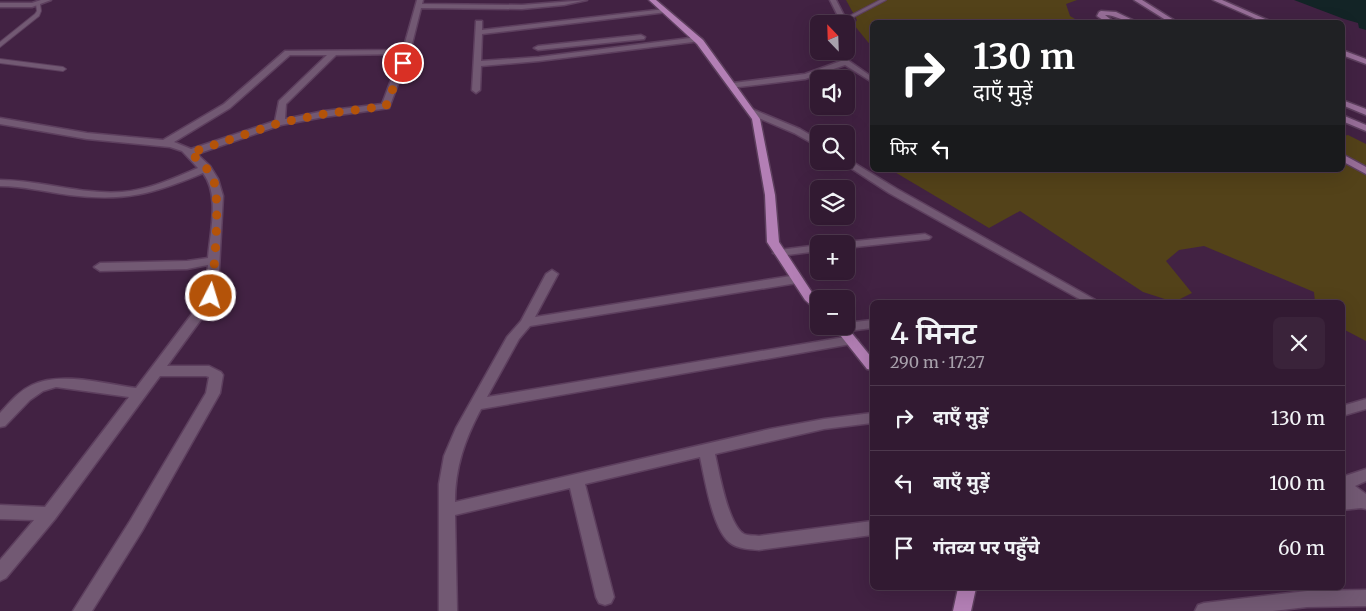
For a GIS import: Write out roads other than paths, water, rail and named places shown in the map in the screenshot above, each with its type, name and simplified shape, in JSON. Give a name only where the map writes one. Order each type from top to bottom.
[{"type":"main road","points":[[652,0],[698,39],[756,119],[770,195],[773,242],[810,298]]},
{"type":"main road","points":[[846,335],[870,364]]},
{"type":"main road","points":[[962,611],[967,590]]},
{"type":"street","points":[[0,5],[38,4],[48,0]]},
{"type":"street","points":[[190,153],[279,123],[324,114],[386,106],[406,52],[419,3],[535,3],[584,0]]},
{"type":"street","points":[[833,0],[841,15]]},
{"type":"street","points":[[1137,0],[1170,20]]},
{"type":"street","points":[[1216,0],[1263,20]]},
{"type":"street","points":[[480,32],[537,33],[665,11]]},
{"type":"street","points":[[1107,20],[1101,16],[1101,13],[1114,13],[1129,20]]},
{"type":"street","points":[[476,90],[479,23]]},
{"type":"street","points":[[537,33],[539,59]]},
{"type":"street","points":[[538,48],[641,37]]},
{"type":"street","points":[[477,64],[539,59],[698,39]]},
{"type":"street","points":[[165,143],[227,106],[250,88],[285,55],[298,52],[406,52]]},
{"type":"street","points":[[279,123],[282,103],[335,52]]},
{"type":"street","points":[[1345,53],[1366,62]]},
{"type":"street","points":[[733,86],[816,73],[845,62],[870,79]]},
{"type":"street","points":[[1345,103],[1366,112]]},
{"type":"street","points":[[752,112],[810,139]]},
{"type":"street","points":[[1345,119],[1366,128]]},
{"type":"street","points":[[0,121],[95,137],[165,143],[185,149],[206,168],[213,179],[218,196],[211,296],[158,371],[49,514],[0,573]]},
{"type":"street","points":[[1345,158],[1366,171]]},
{"type":"street","points":[[855,167],[893,191],[1089,300]]},
{"type":"street","points":[[0,183],[93,194],[122,195],[159,187],[206,168]]},
{"type":"street","points":[[855,244],[925,237]]},
{"type":"street","points":[[779,252],[810,249]]},
{"type":"street","points":[[100,267],[187,265],[214,261]]},
{"type":"street","points":[[448,611],[447,510],[452,456],[463,428],[478,404],[500,359],[514,337],[526,324],[552,274]]},
{"type":"street","points":[[526,324],[797,279]]},
{"type":"street","points":[[855,326],[870,324]]},
{"type":"street","points":[[478,404],[851,340]]},
{"type":"street","points":[[82,611],[141,517],[213,393],[216,374],[209,371],[158,371]]},
{"type":"street","points":[[0,422],[31,390],[43,384],[56,382],[140,393]]},
{"type":"street","points":[[1345,410],[1366,404]]},
{"type":"street","points":[[447,510],[706,449],[824,424],[870,418]]},
{"type":"street","points":[[706,449],[726,522],[732,534],[742,542],[759,543],[870,528]]},
{"type":"street","points":[[1345,484],[1366,476]]},
{"type":"street","points":[[576,479],[605,597]]},
{"type":"street","points":[[1345,487],[1365,502]]},
{"type":"street","points":[[1345,504],[1365,502]]},
{"type":"street","points":[[0,512],[49,514]]},
{"type":"street","points":[[1204,611],[1307,599],[1366,598]]},
{"type":"lane","points":[[855,17],[884,0]]},
{"type":"lane","points":[[0,45],[37,15],[39,11],[38,4]]},
{"type":"lane","points":[[0,61],[63,69]]}]
